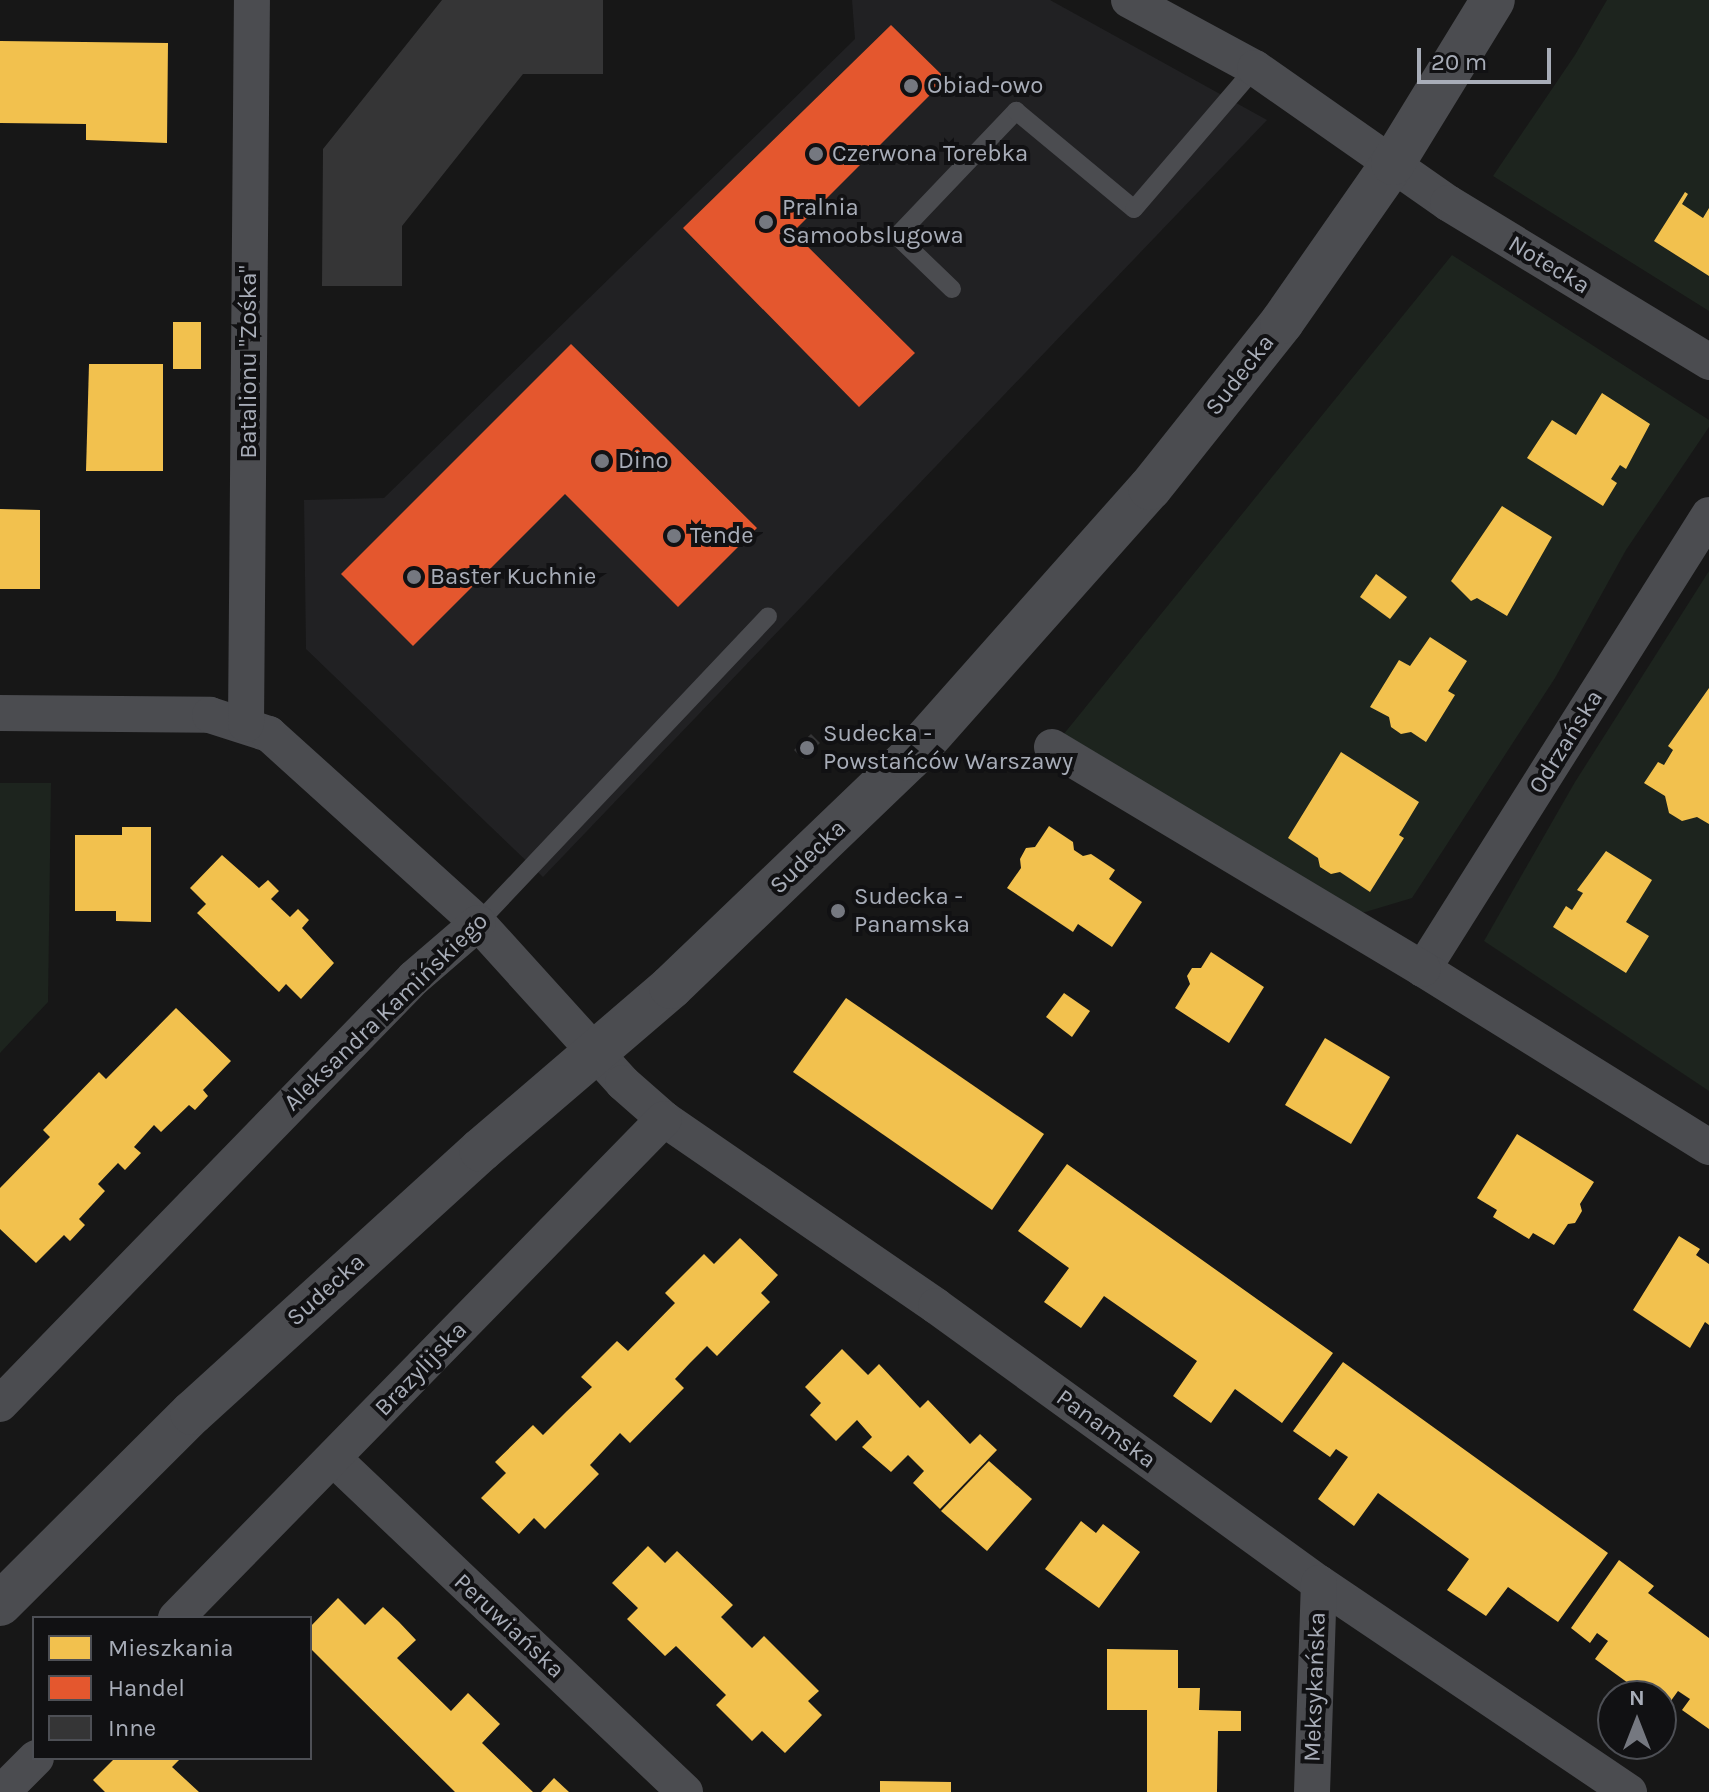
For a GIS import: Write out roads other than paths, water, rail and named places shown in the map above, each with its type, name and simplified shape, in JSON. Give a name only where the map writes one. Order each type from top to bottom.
[{"type":"street","name":"Batalionu \"Zośka\"","points":[[246,724],[252,0]]},
{"type":"street","name":"Notecka","points":[[1129,0],[1255,68],[1448,203],[1709,362]]},
{"type":"street","name":"Sudecka","points":[[0,1604],[192,1413],[481,1150],[671,987],[909,759],[1150,488],[1282,322],[1393,163],[1493,0]]},
{"type":"street","name":"Odrzańska","points":[[1423,969],[1709,515]]},
{"type":"street","name":"Panamska","points":[[0,713],[167,712],[210,715],[246,724],[269,734],[317,774],[478,923],[623,1083],[664,1119],[936,1306],[1319,1583],[1629,1792]]},
{"type":"street","points":[[1052,747],[1423,969],[1709,1147]]},
{"type":"street","name":"Aleksandra Kamińskiego","points":[[0,1404],[414,978],[478,923]]},
{"type":"street","name":"Brazylijska","points":[[178,1616],[664,1119]]},
{"type":"street","name":"Peruwiańska","points":[[334,1459],[685,1792]]},
{"type":"street","name":"Meksykańska","points":[[1312,1792],[1319,1583]]},
{"type":"street","points":[[2,1792],[34,1760]]},
{"type":"lane","points":[[952,289],[897,236],[1016,111],[1134,209],[1255,68]]},
{"type":"lane","name":"Aleksandra Kamińskiego","points":[[478,923],[768,616]]},
{"type":"place","name":"Obiad-owo","points":[[911,86]]},
{"type":"place","name":"Czerwona Torebka","points":[[816,154]]},
{"type":"place","name":"Pralnia Samoobslugowa","points":[[766,222]]},
{"type":"place","name":"Dino","points":[[602,461]]},
{"type":"place","name":"Tende","points":[[674,536]]},
{"type":"place","name":"Baster Kuchnie","points":[[414,577]]},
{"type":"place","name":"Sudecka - Powstańców Warszawy","points":[[807,748]]},
{"type":"place","name":"Sudecka - Panamska","points":[[838,911]]}]
